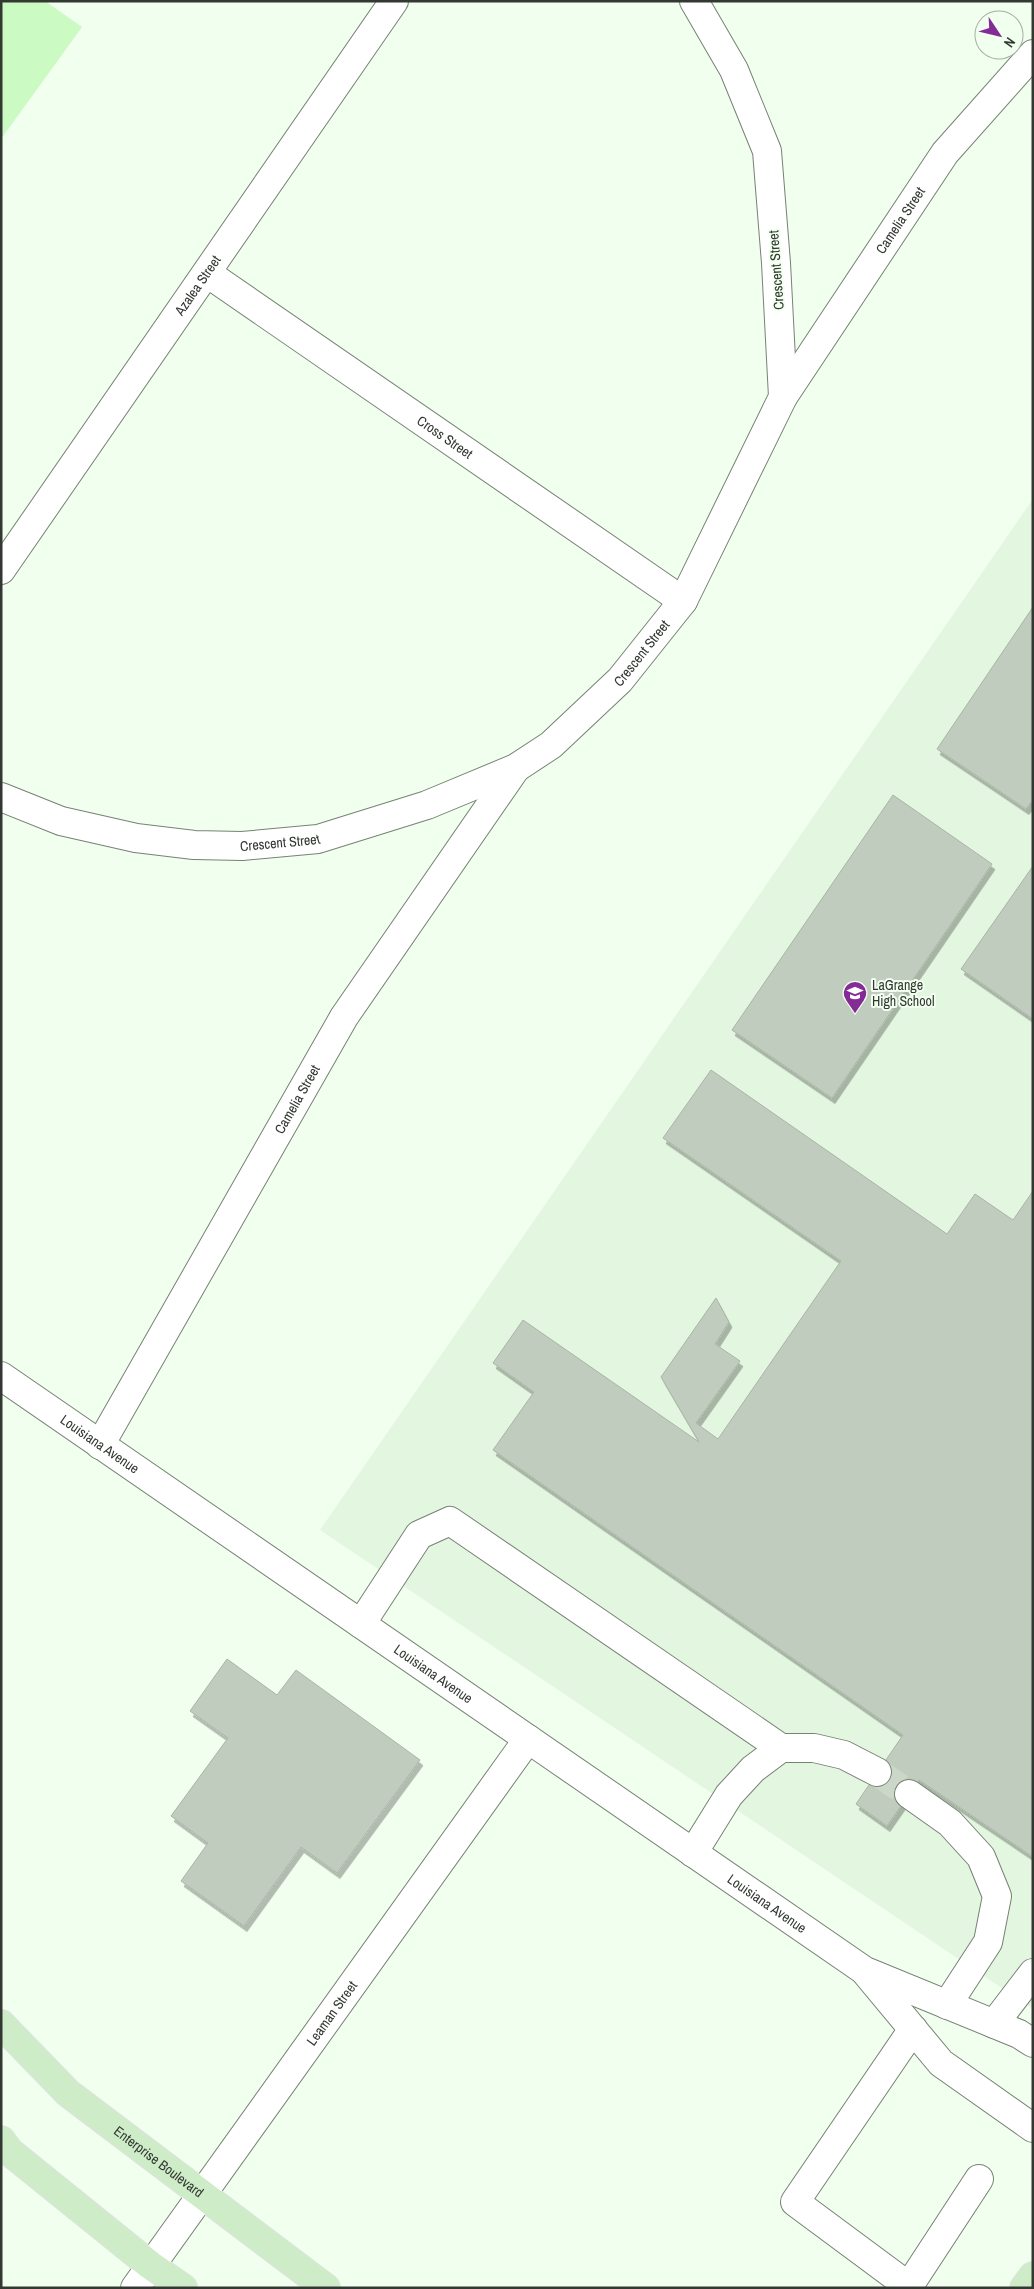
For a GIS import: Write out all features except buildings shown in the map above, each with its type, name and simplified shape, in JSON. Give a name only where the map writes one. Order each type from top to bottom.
[{"type":"main road","name":"Enterprise Boulevard","points":[[1,2024],[68,2093],[326,2288]]},
{"type":"main road","points":[[1,2140],[10,2152],[150,2265],[183,2288]]},
{"type":"main road","points":[[1024,2288],[1033,2276]]},
{"type":"street","name":"Azalea Street","points":[[1,570],[394,1]]},
{"type":"street","name":"Crescent Street","points":[[1,797],[61,821],[136,838],[194,845],[242,846],[318,839],[426,805],[516,768],[551,745],[620,680],[683,601],[783,397],[776,263],[767,151],[734,70],[694,1]]},
{"type":"street","name":"Camelia Street","points":[[783,397],[945,153],[1033,54]]},
{"type":"street","name":"Cross Street","points":[[207,272],[683,601]]},
{"type":"street","name":"Camelia Street","points":[[100,1445],[344,1017],[516,768]]},
{"type":"street","name":"Louisiana Avenue","points":[[1,1376],[864,1971],[1019,2034],[1033,2044]]},
{"type":"street","points":[[361,1624],[419,1535],[450,1521],[781,1748],[822,1750],[844,1755],[876,1772]]},
{"type":"street","name":"Leaman Street","points":[[134,2288],[528,1739]]},
{"type":"street","points":[[693,1853],[729,1795],[753,1769],[781,1748]]},
{"type":"street","points":[[909,1794],[950,1823],[981,1856],[997,1896],[988,1942],[947,2005]]},
{"type":"street","name":"Louisiana Avenue","points":[[864,1971],[942,2063],[1033,2128]]},
{"type":"street","points":[[994,2024],[1033,1972]]},
{"type":"street","points":[[913,2028],[795,2202],[910,2287],[979,2179]]},
{"type":"shaded area","name":"LaGrange High School","points":[[1033,499],[1033,2009],[320,1530]]},
{"type":"green space","points":[[1,1],[45,1],[82,27],[1,139]]},
{"type":"tunnel","points":[[877,1772],[909,1794]]},
{"type":"place","name":"LaGrange High School","points":[[855,1014]]}]
